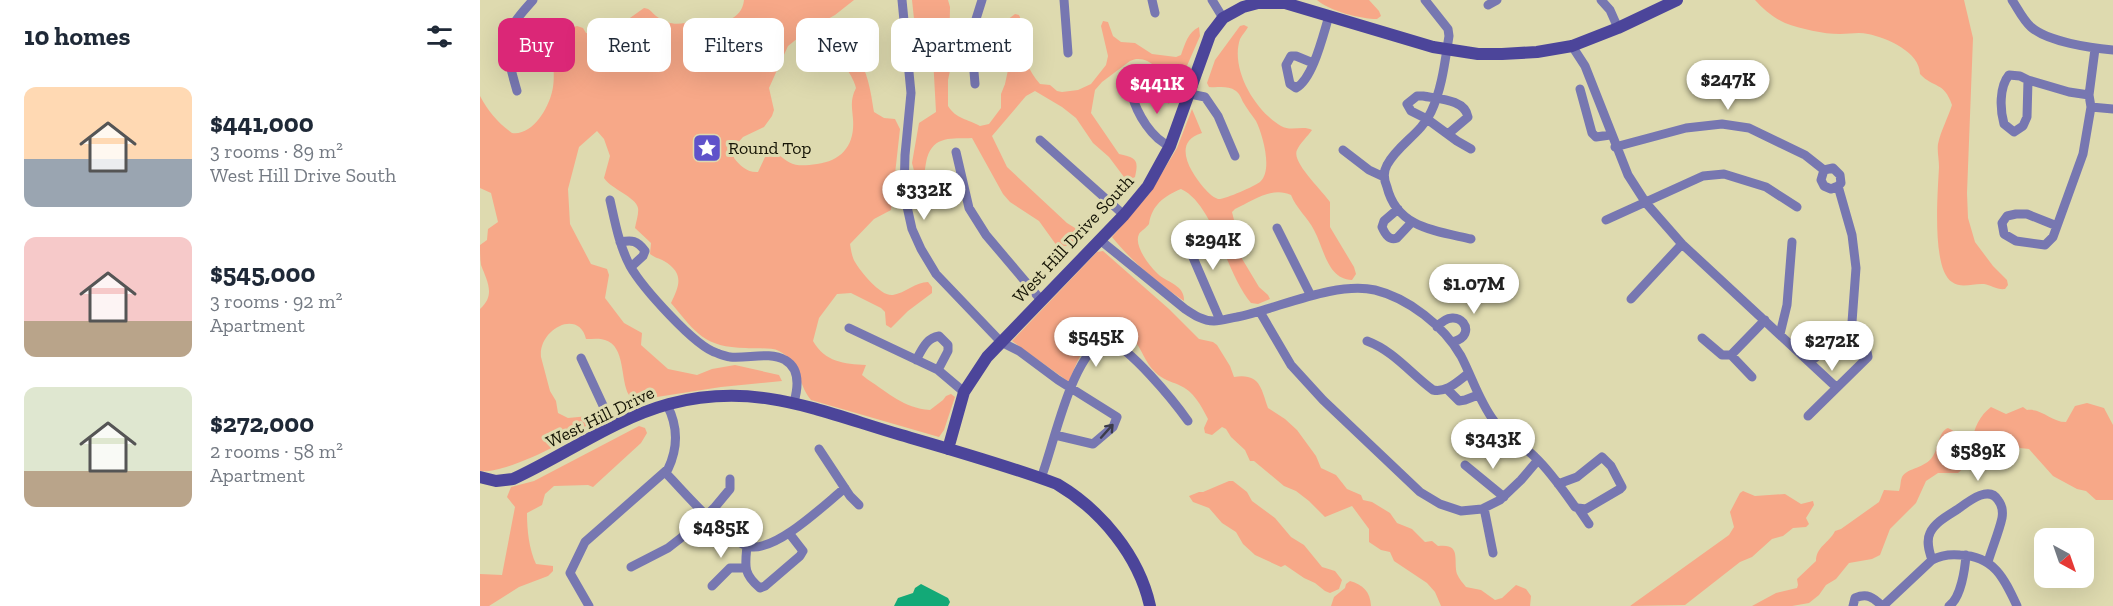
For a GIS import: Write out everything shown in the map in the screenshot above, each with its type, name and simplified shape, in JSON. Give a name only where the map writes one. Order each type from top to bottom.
[{"type":"street","points":[[517,91],[508,60],[508,42],[513,23],[533,0]]},
{"type":"street","points":[[902,0],[911,93],[904,181],[912,229],[924,256],[936,273],[1001,342],[1019,351],[1117,417],[1113,427],[1093,444],[1055,435]]},
{"type":"street","points":[[975,84],[971,35],[982,0]]},
{"type":"street","points":[[1064,0],[1068,53]]},
{"type":"street","points":[[1152,0],[1155,13]]},
{"type":"street","points":[[1212,0],[1223,18],[1243,7],[1258,3],[1285,2],[1403,39],[1447,50],[1478,54],[1538,52],[1572,46],[1618,28],[1677,0]]},
{"type":"street","points":[[1425,0],[1448,29],[1449,36],[1436,98],[1427,119],[1386,166],[1384,177],[1389,196],[1398,209],[1412,222],[1436,231],[1471,239]]},
{"type":"street","points":[[1488,6],[1497,0]]},
{"type":"street","points":[[1601,0],[1610,10],[1618,28]]},
{"type":"street","points":[[2012,0],[2034,30],[2071,44],[2113,50]]},
{"type":"street","points":[[1313,63],[1329,16]]},
{"type":"street","name":"West Hill Drive South","points":[[948,449],[964,392],[982,364],[1124,215],[1148,186],[1170,146],[1210,34],[1223,18]]},
{"type":"street","points":[[1572,46],[1585,66],[1610,135],[1628,175],[1646,203],[1682,244],[1836,387]]},
{"type":"street","points":[[2056,226],[2027,214],[2016,214],[2007,216],[2002,228],[2004,234],[2012,239],[2045,245],[2053,237],[2083,154],[2091,107],[2089,95],[2095,49]]},
{"type":"street","points":[[2028,80],[2026,123],[2014,132],[2006,128],[2001,108],[2004,83],[2009,75],[2020,76],[2069,92],[2089,95]]},
{"type":"street","points":[[1580,89],[1592,133],[1596,137],[1610,135]]},
{"type":"street","points":[[1190,94],[1205,97],[1218,116],[1235,156]]},
{"type":"street","points":[[1132,95],[1138,110],[1155,135],[1170,146]]},
{"type":"street","points":[[1448,134],[1468,117],[1461,105],[1436,98],[1417,96],[1407,104],[1411,111],[1427,119],[1448,134],[1471,149]]},
{"type":"street","points":[[2091,107],[2113,109]]},
{"type":"street","points":[[1615,147],[1686,128],[1722,124],[1749,128],[1805,155],[1824,170],[1836,169],[1841,183],[1831,189],[1824,186],[1821,180],[1824,170]]},
{"type":"street","points":[[1040,140],[1124,215]]},
{"type":"street","points":[[1343,150],[1369,170],[1384,177]]},
{"type":"street","points":[[956,152],[969,208],[986,235],[1041,300]]},
{"type":"street","points":[[1606,220],[1703,176],[1724,174],[1766,188],[1797,207]]},
{"type":"street","points":[[1810,362],[1839,338],[1852,322],[1856,268],[1852,235],[1838,186]]},
{"type":"street","points":[[609,200],[620,242],[631,267],[668,313],[708,351],[730,357],[767,356],[787,361],[798,386],[794,402]]},
{"type":"street","points":[[1398,209],[1384,221],[1382,227],[1385,234],[1390,238],[1397,238],[1412,222]]},
{"type":"street","points":[[1277,228],[1311,296]]},
{"type":"street","points":[[1182,232],[1220,320]]},
{"type":"street","points":[[620,242],[633,240],[639,242],[645,250],[643,256],[631,267]]},
{"type":"street","points":[[1100,240],[1185,309],[1200,318],[1220,320],[1346,289],[1374,290],[1401,300],[1437,327],[1452,342],[1494,421],[1504,434],[1538,460],[1589,524]]},
{"type":"street","points":[[1780,334],[1787,305],[1792,242]]},
{"type":"street","points":[[1630,299],[1682,244]]},
{"type":"street","points":[[1260,312],[1282,350],[1323,400],[1420,492],[1440,504],[1461,510],[1484,508],[1504,496],[1538,460]]},
{"type":"street","points":[[1437,327],[1450,318],[1456,318],[1464,323],[1466,328],[1464,335],[1461,339],[1452,342]]},
{"type":"street","points":[[1702,338],[1722,355],[1731,355],[1765,320]]},
{"type":"street","points":[[849,328],[938,370],[964,392]]},
{"type":"street","points":[[1808,416],[1868,357],[1867,352],[1846,329]]},
{"type":"street","points":[[916,360],[925,343],[939,336],[948,345],[948,351],[938,370]]},
{"type":"street","points":[[1041,478],[1071,387],[1091,349],[1099,341],[1107,338],[1117,343],[1173,400],[1188,421]]},
{"type":"street","points":[[1367,341],[1386,351],[1433,390],[1440,392],[1447,389],[1468,373]]},
{"type":"street","points":[[1731,355],[1752,377]]},
{"type":"street","points":[[581,358],[613,427]]},
{"type":"street","points":[[1447,389],[1459,401],[1478,394]]},
{"type":"street","name":"West Hill Drive","points":[[480,477],[496,481],[513,479],[613,427],[667,405],[694,399],[745,395],[794,402],[1057,484],[1079,498],[1099,518],[1138,570],[1150,606]]},
{"type":"street","points":[[589,606],[570,573],[575,558],[585,542],[664,472],[674,456],[676,436],[674,418],[667,405]]},
{"type":"street","points":[[819,449],[845,488],[860,505]]},
{"type":"street","points":[[1558,484],[1577,477],[1602,457],[1611,466],[1622,486],[1620,489],[1586,509],[1578,508]]},
{"type":"street","points":[[1465,465],[1504,496]]},
{"type":"street","points":[[664,472],[706,516],[730,536],[751,548],[768,544],[789,533],[845,488]]},
{"type":"street","points":[[631,567],[668,548],[706,516],[730,489],[730,479]]},
{"type":"street","points":[[1932,560],[1928,540],[1930,532],[1936,525],[1966,504],[1990,493],[1996,496],[2001,505],[2002,516],[1988,562]]},
{"type":"street","points":[[1484,508],[1493,553]]},
{"type":"street","points":[[747,546],[745,568],[760,588],[800,556],[803,551],[789,533]]},
{"type":"street","points":[[1853,606],[1855,598],[1868,595],[1874,597],[1883,606],[1932,560],[1951,554],[1966,555],[1988,562],[2007,585],[2017,606]]},
{"type":"street","points":[[1955,605],[1965,572],[1966,555]]},
{"type":"street","points":[[712,586],[730,568],[745,568]]},
{"type":"shaded area","points":[[744,0],[854,0],[830,18],[796,18],[796,40],[788,46],[784,55],[784,18],[733,18],[742,7]]},
{"type":"shaded area","points":[[912,0],[948,0],[950,18],[914,18]]},
{"type":"shaded area","points":[[1317,0],[1369,0],[1381,16],[1377,19],[1370,19],[1354,16],[1329,8]]},
{"type":"shaded area","points":[[1755,0],[1964,0],[1973,38],[1968,218],[1975,242],[2007,280],[2008,285],[2005,289],[1984,284],[1956,284],[1945,274],[1941,262],[1937,228],[1938,147],[1952,105],[1946,92],[1925,79],[1920,74],[1915,59],[1893,43],[1868,34],[1826,33],[1791,25],[1773,16]]},
{"type":"shaded area","points":[[644,8],[659,18],[630,18]]},
{"type":"shaded area","points":[[1015,14],[1020,18],[1010,18]]},
{"type":"shaded area","points":[[1103,21],[1108,22],[1113,36],[1121,42],[1135,43],[1152,54],[1176,57],[1181,55],[1190,35],[1199,27],[1200,36],[1172,100],[1168,104],[1169,88],[1166,79],[1158,68],[1142,59],[1130,61],[1095,90],[1091,113],[1119,154],[1135,160],[1137,166],[1135,177],[1127,181],[1109,157],[1093,143],[1076,118],[1035,91],[1026,96],[992,136],[1007,167],[1075,228],[1079,237],[1077,242],[1068,246],[1057,246],[1039,221],[1010,202],[1003,194],[972,138],[945,140],[934,145],[927,158],[924,176],[918,186],[912,163],[919,123],[936,112],[934,72],[950,72],[948,106],[958,116],[980,126],[989,124],[1001,108],[1001,94],[1008,72],[1032,72],[1040,84],[1050,85],[1062,92],[1078,90],[1091,84],[1106,65],[1108,56],[1101,26]]},
{"type":"shaded area","points":[[671,23],[683,23],[683,72],[776,72],[769,88],[774,110],[772,116],[764,127],[743,137],[735,146],[734,158],[744,168],[751,171],[758,172],[765,157],[775,151],[785,160],[799,165],[826,162],[840,155],[849,144],[853,128],[852,100],[856,88],[849,72],[865,72],[874,112],[884,118],[895,119],[900,129],[891,210],[874,219],[850,244],[853,258],[872,283],[888,295],[897,294],[928,282],[932,287],[932,293],[908,311],[891,328],[886,325],[885,312],[881,308],[851,293],[837,294],[819,318],[813,341],[829,358],[843,363],[866,365],[862,375],[897,399],[912,406],[930,410],[951,394],[955,397],[944,430],[939,437],[811,400],[795,367],[779,351],[720,345],[702,337],[695,331],[671,303],[678,285],[675,270],[650,254],[651,243],[635,228],[638,213],[636,204],[604,178],[610,156],[604,139],[597,131],[579,147],[568,189],[570,224],[591,264],[607,269],[609,275],[605,298],[624,323],[642,333],[641,345],[668,369],[697,375],[712,369],[735,365],[779,375],[782,381],[721,387],[644,399],[629,395],[619,356],[612,344],[603,339],[586,339],[582,330],[576,325],[560,326],[546,338],[542,347],[541,357],[550,391],[556,401],[558,413],[568,418],[589,416],[590,422],[570,438],[538,455],[504,468],[480,471],[480,309],[488,298],[489,288],[481,265],[480,245],[487,240],[488,229],[498,222],[491,193],[480,188],[480,96],[502,125],[512,133],[519,133],[532,126],[543,113],[550,99],[553,72],[575,72],[575,27],[583,28],[587,33],[587,72],[671,72]]},
{"type":"shaded area","points":[[1240,26],[1248,27],[1240,39],[1239,63],[1242,76],[1254,100],[1271,119],[1281,126],[1312,130],[1298,147],[1296,155],[1303,169],[1330,202],[1330,227],[1356,274],[1352,280],[1337,274],[1327,261],[1309,221],[1291,195],[1270,193],[1232,212],[1238,252],[1259,287],[1270,299],[1258,304],[1251,303],[1234,275],[1202,209],[1181,189],[1156,206],[1149,224],[1139,234],[1138,244],[1148,262],[1159,275],[1179,288],[1184,301],[1146,272],[1112,237],[1150,193],[1177,148],[1192,109],[1202,133],[1187,143],[1186,158],[1199,182],[1209,193],[1218,199],[1226,197],[1257,184],[1264,177],[1266,153],[1256,121],[1236,91],[1226,87],[1209,87],[1207,83],[1215,60]]},
{"type":"shaded area","points":[[1103,251],[1169,309],[1199,339],[1217,345],[1234,377],[1243,376],[1254,380],[1268,408],[1297,430],[1316,456],[1321,468],[1336,475],[1347,489],[1361,495],[1363,500],[1372,502],[1390,513],[1397,523],[1412,529],[1425,542],[1432,541],[1438,546],[1451,547],[1455,554],[1457,574],[1466,587],[1481,590],[1495,600],[1502,598],[1516,585],[1526,589],[1531,596],[1530,606],[1441,606],[1435,592],[1427,583],[1394,561],[1390,552],[1381,550],[1369,542],[1369,529],[1352,506],[1325,517],[1296,491],[1284,486],[1254,461],[1250,461],[1245,450],[1226,429],[1222,427],[1212,435],[1205,433],[1204,428],[1208,419],[1193,395],[1158,375],[1132,338],[1120,329],[1109,327],[1092,338],[1084,348],[1069,382],[1012,341],[1097,252]]},
{"type":"shaded area","points":[[2087,403],[2104,408],[2113,425],[2113,500],[2096,500],[2086,491],[2077,489],[2053,476],[2029,449],[1995,451],[1978,459],[1974,453],[1974,431],[1981,418],[1991,407],[2006,414],[2023,407],[2066,422],[2075,406]]},
{"type":"shaded area","points":[[639,426],[645,428],[647,433],[641,443],[593,487],[588,485],[554,486],[545,494],[542,505],[527,513],[529,539],[536,564],[553,566],[553,571],[548,576],[519,587],[489,606],[480,606],[480,574],[502,575],[515,507],[507,497],[511,487],[534,481]]},
{"type":"shaded area","points":[[1948,428],[1959,436],[1966,448],[1967,455],[1963,468],[1958,473],[1938,473],[1926,481],[1916,503],[1890,529],[1880,555],[1872,559],[1849,563],[1836,579],[1826,585],[1809,603],[1792,606],[1752,606],[1776,593],[1797,588],[1797,579],[1816,561],[1818,552],[1835,531],[1879,502],[1884,490],[1899,491],[1902,477],[1908,471],[1930,460],[1940,436]]},
{"type":"shaded area","points":[[1233,481],[1247,492],[1252,501],[1275,518],[1291,537],[1304,545],[1322,567],[1335,571],[1342,580],[1339,589],[1330,593],[1325,591],[1285,565],[1281,567],[1255,555],[1243,544],[1236,532],[1222,523],[1209,508],[1193,502],[1189,496]]},
{"type":"shaded area","points":[[1743,491],[1755,496],[1785,494],[1801,504],[1813,501],[1814,505],[1806,518],[1809,524],[1806,527],[1793,528],[1783,536],[1772,539],[1752,557],[1740,562],[1685,605],[1630,606],[1729,535],[1734,527],[1730,512]]},
{"type":"shaded area","points":[[1350,581],[1365,589],[1371,606],[1331,606],[1334,597]]},
{"type":"shaded area","points":[[921,584],[948,598],[950,602],[948,606],[894,606],[898,598],[913,593],[915,588]]},
{"type":"place","name":"Round Top","points":[[707,148]]}]
